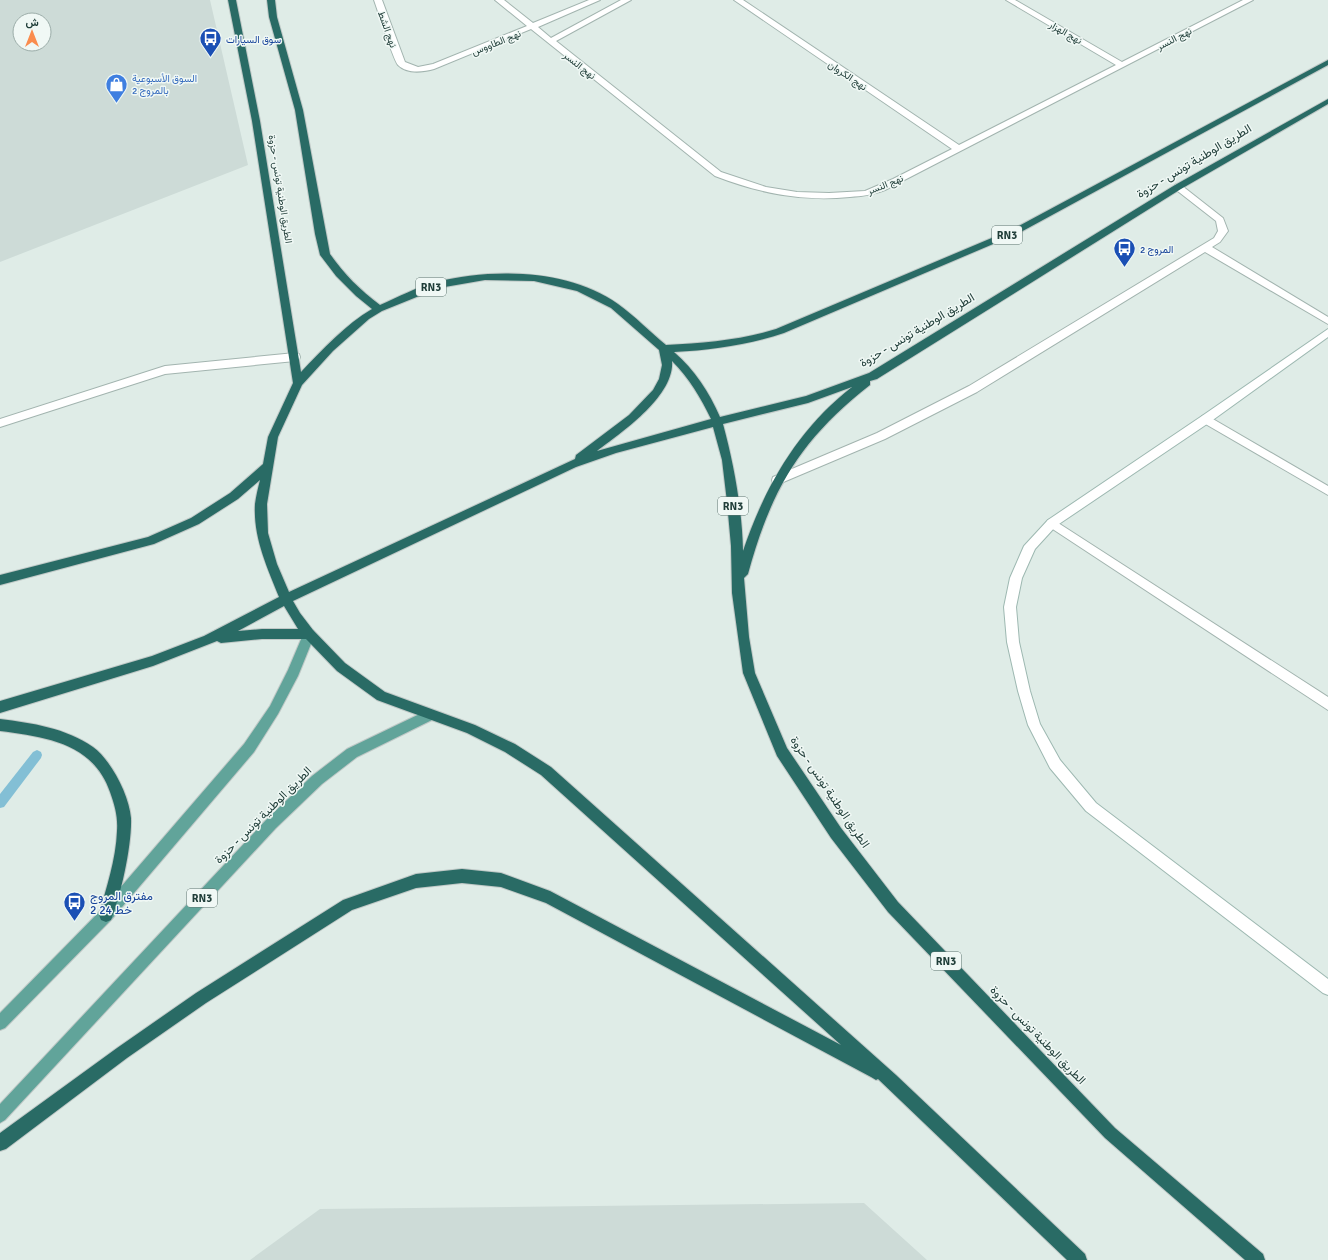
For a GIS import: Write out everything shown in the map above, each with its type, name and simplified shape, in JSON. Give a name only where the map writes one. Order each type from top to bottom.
[{"type":"highway","name":"الطريق الوطنية تونس - حزوة","points":[[232,0],[256,121],[298,383]]},
{"type":"highway","points":[[271,0],[274,17],[299,110],[320,234],[325,255],[344,279],[359,294],[379,309]]},
{"type":"highway","name":"الطريق الوطنية تونس - حزوة","points":[[664,349],[714,346],[758,338],[780,331],[1002,237],[1328,62]]},
{"type":"highway","name":"الطريق الوطنية تونس - حزوة","points":[[1257,1260],[1110,1133],[893,907],[836,833],[782,752],[749,672],[738,593],[737,546],[733,502],[727,460],[717,421],[808,399],[873,376],[1178,187],[1328,101]]},
{"type":"highway","name":"RN3","points":[[717,421],[707,399],[693,378],[677,360],[614,306],[580,288],[534,278],[485,277],[437,285],[379,309],[366,317],[329,348],[298,383],[274,438],[267,467],[261,504],[262,533],[271,564],[286,599],[309,634],[341,668],[381,696],[430,716],[471,729],[510,748],[546,771],[892,1080],[1079,1260]]},
{"type":"highway","points":[[572,464],[644,407],[656,394],[663,380],[666,365],[664,349]]},
{"type":"highway","points":[[738,593],[750,541],[762,510],[777,480],[809,435],[836,406],[873,376]]},
{"type":"highway","points":[[0,707],[153,662],[208,640],[243,623],[286,599],[572,464],[614,449],[717,421]]},
{"type":"highway","points":[[0,580],[150,541],[195,521],[234,496],[267,467]]},
{"type":"highway","points":[[208,640],[262,634],[309,634]]},
{"type":"highway","points":[[0,725],[36,729],[70,739],[97,757],[116,784],[124,818],[121,856],[106,914]]},
{"type":"highway","points":[[0,1143],[122,1053],[201,998],[348,905],[416,881],[462,876],[500,880],[550,898],[892,1080]]},
{"type":"main road","points":[[0,1023],[106,914],[249,748],[278,704],[294,672],[309,634]]},
{"type":"main road","name":"الطريق الوطنية تونس - حزوة","points":[[0,1115],[271,824],[317,780],[352,753],[430,716]]},
{"type":"street","name":"نهج الشط","points":[[378,0],[399,58]]},
{"type":"street","name":"نهج النسر","points":[[500,0],[718,174],[743,184],[772,192],[795,196],[835,196],[868,193],[896,181],[1249,0]]},
{"type":"street","name":"نهج الطاووس","points":[[399,58],[401,63],[407,68],[427,70],[596,0]]},
{"type":"street","points":[[550,41],[627,0]]},
{"type":"street","name":"نهج الكروان","points":[[738,0],[958,149]]},
{"type":"street","name":"نهج الهزار","points":[[1010,0],[1122,65]]},
{"type":"street","points":[[777,480],[837,456],[929,413],[973,389],[1217,240],[1223,231],[1220,220],[1178,187]]},
{"type":"street","points":[[1206,248],[1328,322]]},
{"type":"street","points":[[1328,332],[1206,419],[1052,523],[1030,546],[1016,578],[1010,607],[1013,642],[1026,698],[1034,725],[1055,764],[1091,807],[1328,988]]},
{"type":"street","points":[[0,423],[165,370],[295,357]]},
{"type":"street","points":[[1206,419],[1328,491]]},
{"type":"street","points":[[1052,523],[1328,704]]},
{"type":"shaded area","name":"السوق الأسبوعية بالمروج 2","points":[[0,0],[210,0],[248,165],[0,262]]},
{"type":"shaded area","points":[[864,1203],[927,1260],[250,1260],[320,1209]]},
{"type":"waterway","points":[[0,803],[37,755]]},
{"type":"place","name":"سوق السيارات","points":[[210,58]]},
{"type":"place","name":"السوق الأسبوعية بالمروج 2","points":[[117,104]]},
{"type":"place","name":"المروج 2","points":[[1125,268]]},
{"type":"place","name":"مفترق المروج 2 خط 24","points":[[75,922]]}]
